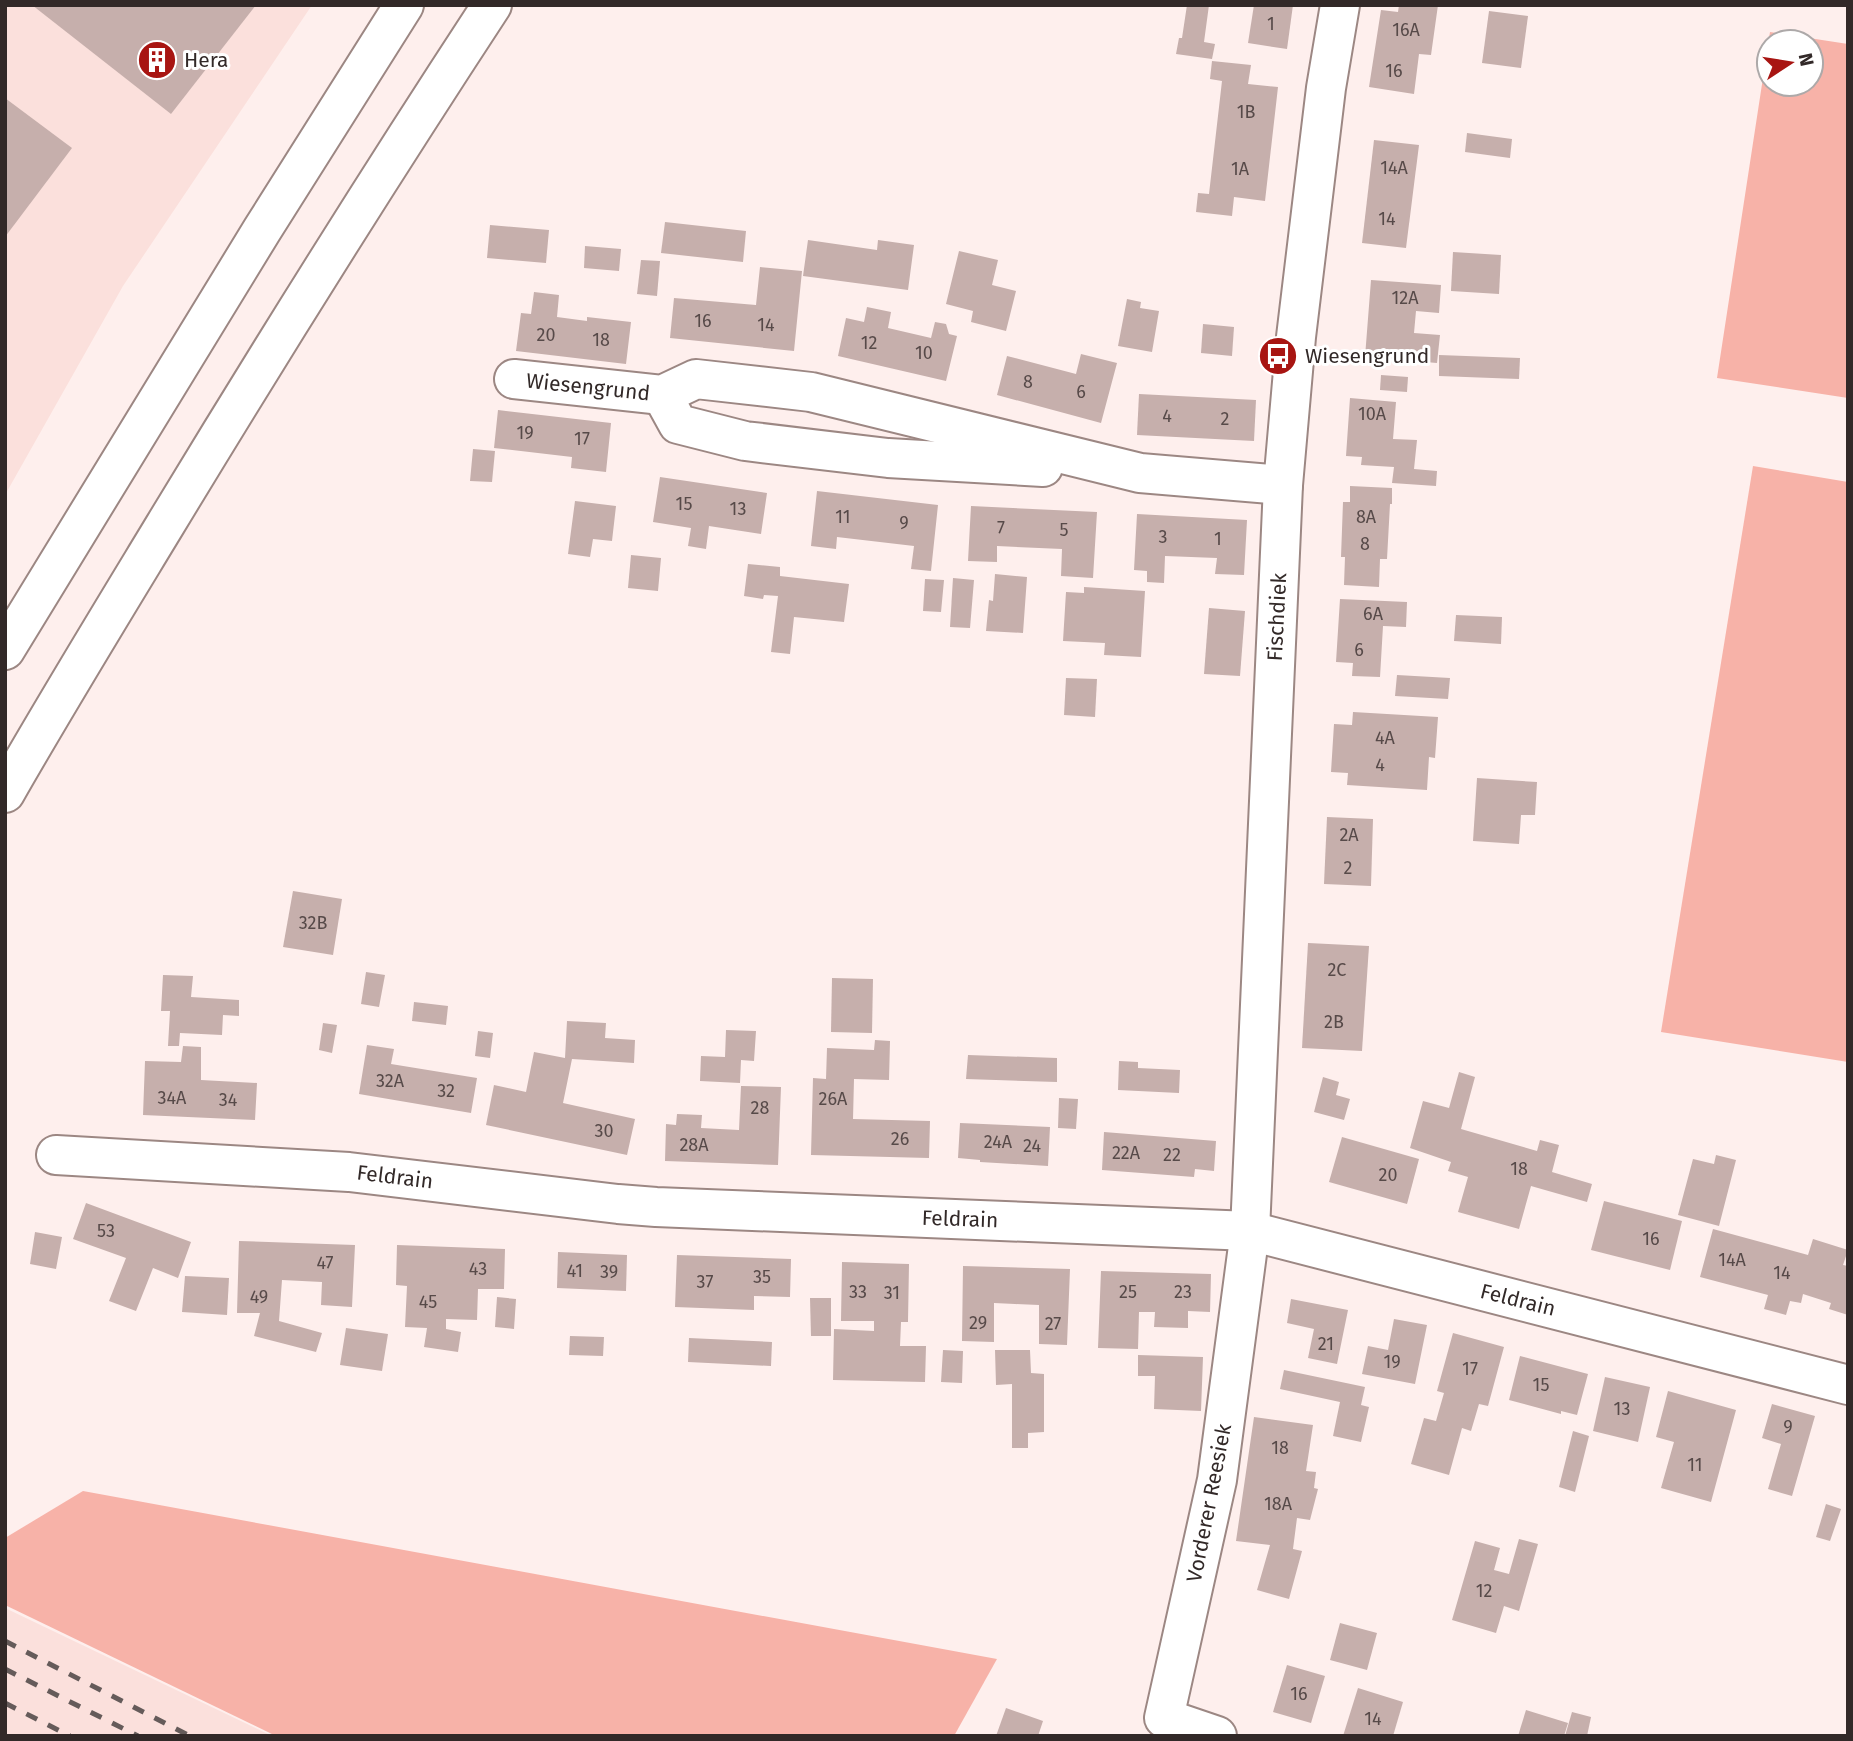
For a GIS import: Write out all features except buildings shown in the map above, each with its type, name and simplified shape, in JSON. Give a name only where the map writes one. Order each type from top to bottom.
[{"type":"main road","points":[[5,649],[255,241],[404,5]]},
{"type":"main road","points":[[5,793],[231,415],[492,5]]},
{"type":"main road","name":"Fischdiek","points":[[1250,1231],[1283,485],[1296,337],[1324,102],[1340,5]]},
{"type":"main road","name":"Wiesengrund","points":[[514,379],[662,395],[696,379],[811,392],[1140,473]]},
{"type":"main road","name":"Wiesengrund","points":[[662,395],[678,424],[745,441],[888,458],[1140,473],[1283,485]]},
{"type":"main road","name":"Feldrain","points":[[56,1155],[349,1172],[618,1204],[1250,1231],[1848,1385]]},
{"type":"main road","name":"Vorderer Reesiek","points":[[1217,1736],[1164,1718],[1217,1480],[1250,1231]]},
{"type":"shaded area","points":[[5,5],[312,5],[123,286],[5,495]]},
{"type":"shaded area","points":[[1825,40],[1848,44],[1848,398],[1717,378],[1760,98],[1825,98]]},
{"type":"shaded area","points":[[1753,466],[1848,482],[1848,1062],[1661,1032]]},
{"type":"shaded area","points":[[83,1491],[997,1659],[954,1736],[276,1736],[5,1605],[5,1538]]},
{"type":"shaded area","points":[[5,1608],[272,1736],[5,1736]]},
{"type":"railway","points":[[5,1641],[190,1736]]},
{"type":"railway","points":[[5,1669],[138,1736]]},
{"type":"railway","points":[[5,1703],[70,1736]]},
{"type":"place","name":"Hera","points":[[157,60]]},
{"type":"place","name":"Wiesengrund","points":[[1278,356]]}]
